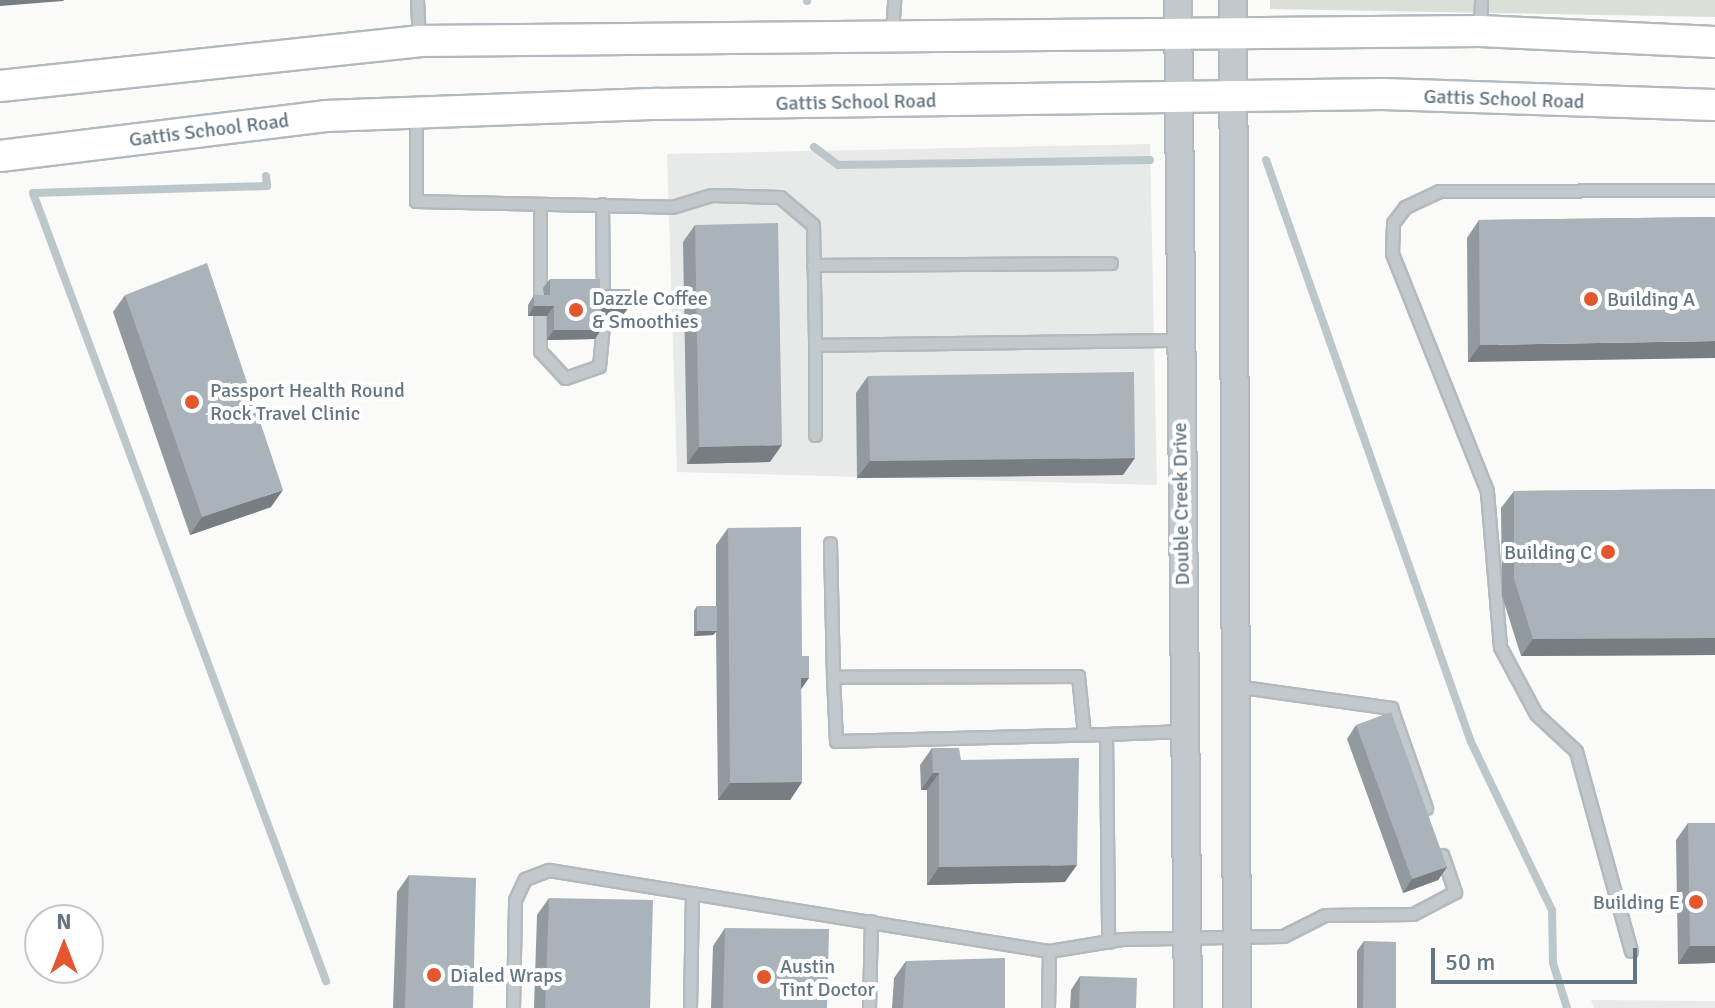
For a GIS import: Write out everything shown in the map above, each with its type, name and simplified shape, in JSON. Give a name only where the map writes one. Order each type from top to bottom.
[{"type":"main road","points":[[0,86],[419,41],[892,32],[1179,35],[1231,31],[1480,31],[1715,42]]},
{"type":"main road","name":"Gattis School Road","points":[[0,156],[326,116],[416,113],[1231,98],[1715,105]]},
{"type":"street","name":"Double Creek Drive","points":[[1178,0],[1188,1008]]},
{"type":"street","points":[[1233,0],[1237,1008]]},
{"type":"lane","points":[[417,0],[419,41]]},
{"type":"lane","points":[[892,32],[894,0]]},
{"type":"lane","points":[[1480,31],[1481,0]]},
{"type":"lane","points":[[416,113],[416,201],[672,207],[711,195],[780,197],[813,225],[815,435]]},
{"type":"lane","points":[[1631,951],[1576,751],[1536,714],[1500,647],[1487,491],[1392,253],[1393,223],[1405,207],[1439,191],[1715,190]]},
{"type":"lane","points":[[540,204],[540,351],[565,378],[599,366],[604,315]]},
{"type":"lane","points":[[602,204],[603,298]]},
{"type":"lane","points":[[813,265],[1111,263]]},
{"type":"lane","points":[[815,345],[1179,340]]},
{"type":"lane","points":[[830,543],[836,741],[1185,731]]},
{"type":"lane","points":[[833,677],[1078,676],[1084,734]]},
{"type":"lane","points":[[1235,686],[1391,708],[1430,821]]},
{"type":"lane","points":[[1106,734],[1108,942]]},
{"type":"lane","points":[[513,1008],[515,900],[525,879],[549,870],[1049,951],[1108,942],[1283,936],[1325,915],[1413,914],[1455,892],[1435,836]]},
{"type":"lane","points":[[690,1008],[692,893]]},
{"type":"lane","points":[[869,1008],[871,921]]},
{"type":"lane","points":[[1048,1008],[1049,951]]},
{"type":"shaded area","points":[[1270,0],[1715,0],[1715,17],[1270,9]]},
{"type":"shaded area","points":[[1150,144],[1157,485],[677,472],[667,154]]},
{"type":"shaded area","points":[[1591,1000],[1715,1001],[1715,1008],[1594,1008]]},
{"type":"building","name":"Building A","points":[[1715,217],[1715,341],[1480,345],[1479,220]]},
{"type":"building","points":[[778,223],[782,445],[699,447],[695,225]]},
{"type":"building","points":[[207,263],[283,490],[202,517],[125,295]]},
{"type":"building","name":"Dazzle Coffee & Smoothies","points":[[550,279],[600,279],[600,289],[630,289],[630,306],[601,306],[601,330],[554,330],[554,306],[534,306],[534,295],[550,295]]},
{"type":"building","points":[[1134,372],[1135,458],[870,461],[868,376]]},
{"type":"building","name":"Building C","points":[[1715,489],[1715,638],[1533,639],[1514,579],[1514,491]]},
{"type":"building","points":[[801,527],[802,656],[809,656],[809,678],[801,678],[802,782],[730,783],[728,528]]},
{"type":"building","points":[[697,606],[717,606],[717,631],[697,631]]},
{"type":"building","points":[[1391,712],[1447,867],[1412,879],[1356,725]]},
{"type":"building","points":[[932,748],[959,748],[961,760],[1079,758],[1077,865],[939,867],[939,773],[933,773]]},
{"type":"building","points":[[1688,823],[1715,823],[1715,946],[1690,946]]},
{"type":"building","points":[[409,875],[476,878],[473,1008],[405,1008]]},
{"type":"building","points":[[549,898],[653,900],[650,1008],[545,1008]]},
{"type":"building","name":"Austin Tint Doctor","points":[[725,928],[829,929],[827,1008],[723,1008]]},
{"type":"building","points":[[1364,941],[1396,942],[1396,1008],[1363,1008]]},
{"type":"building","points":[[1005,958],[1005,1008],[903,1008],[906,961]]},
{"type":"building","points":[[1080,976],[1137,978],[1136,1008],[1079,1008]]},
{"type":"waterway","points":[[814,147],[838,165],[1150,160]]},
{"type":"waterway","points":[[1266,160],[1471,742],[1552,910],[1553,963],[1567,1008]]},
{"type":"waterway","points":[[266,176],[267,186],[33,193],[326,981]]},
{"type":"place","name":"Building A","points":[[1591,299]]},
{"type":"place","name":"Dazzle Coffee & Smoothies","points":[[576,310]]},
{"type":"place","name":"Passport Health Round Rock Travel Clinic","points":[[192,402]]},
{"type":"place","name":"Building C","points":[[1608,552]]},
{"type":"place","name":"Building E","points":[[1696,902]]},
{"type":"place","name":"Dialed Wraps","points":[[434,975]]},
{"type":"place","name":"Austin Tint Doctor","points":[[764,977]]}]
